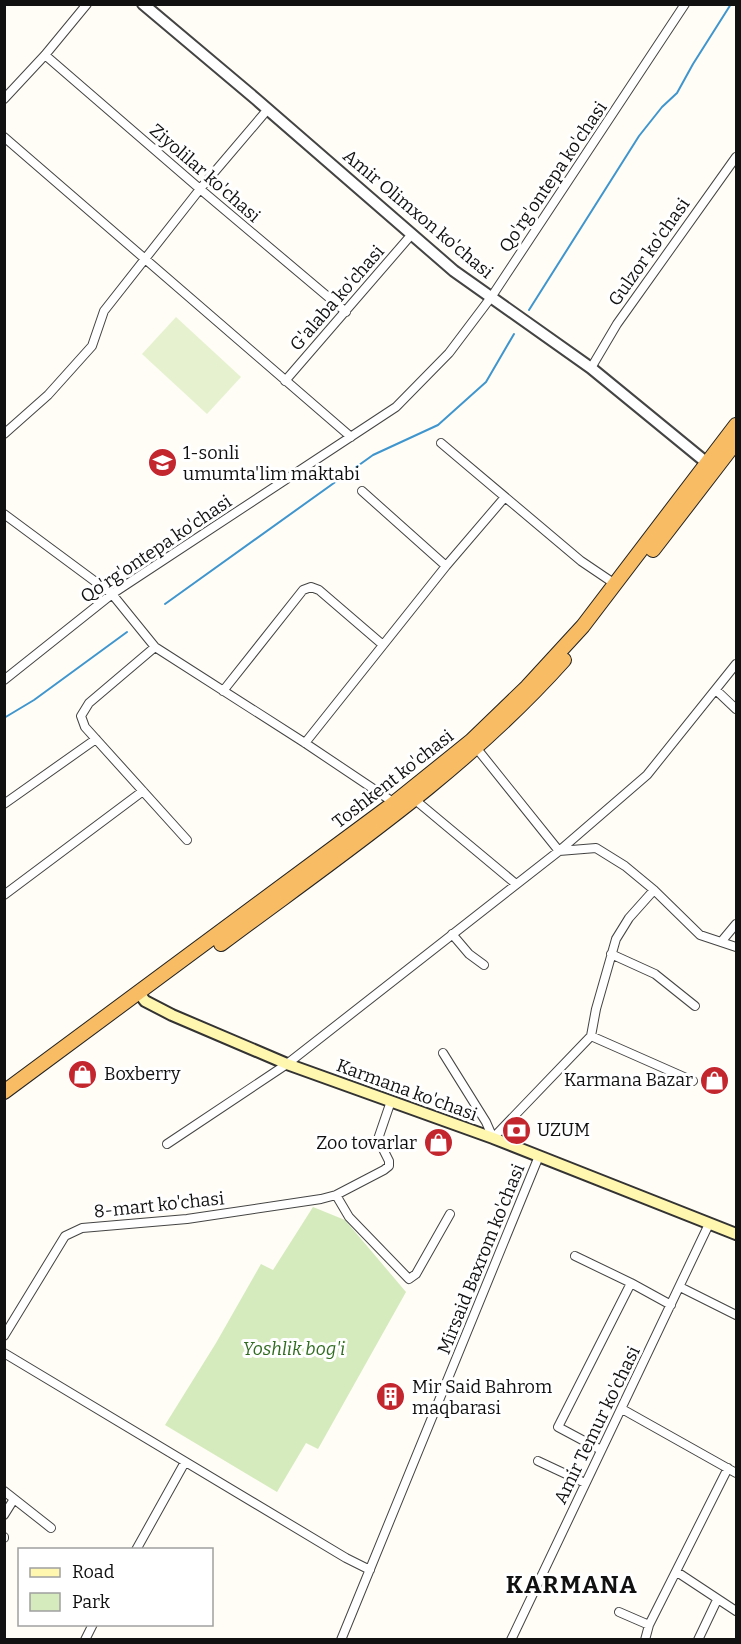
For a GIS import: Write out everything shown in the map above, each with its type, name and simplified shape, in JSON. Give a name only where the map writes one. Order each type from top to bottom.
[{"type":"highway","name":"Toshkent ko'chasi","points":[[4,1104],[142,997],[398,806],[534,694],[589,632],[711,467],[736,425]]},
{"type":"highway","name":"Toshkent ko'chasi","points":[[398,806],[414,799],[474,745],[583,626],[711,467],[736,442]]},
{"type":"highway","name":"Toshkent ko'chasi","points":[[4,1092],[142,997]]},
{"type":"main road","name":"Karmana ko'chasi","points":[[142,997],[172,1015],[287,1064],[493,1138],[736,1234]]},
{"type":"street","points":[[4,99],[45,55],[87,4]]},
{"type":"street","name":"Amir Olimxon ko'chasi","points":[[142,4],[454,270],[591,368],[711,467]]},
{"type":"street","name":"Qo'rg'ontepa ko'chasi","points":[[4,680],[112,594],[396,407],[449,353],[492,296],[685,4]]},
{"type":"street","name":"Ziyolilar ko'chasi","points":[[45,55],[346,312]]},
{"type":"street","points":[[4,434],[48,395],[92,346],[104,311],[200,189],[267,109]]},
{"type":"street","points":[[4,137],[351,437]]},
{"type":"street","name":"Gulzor ko'chasi","points":[[591,368],[617,324],[736,157]]},
{"type":"street","name":"G'alaba ko'chasi","points":[[285,381],[412,234]]},
{"type":"street","points":[[441,443],[581,561],[615,584]]},
{"type":"street","points":[[362,492],[446,566]]},
{"type":"street","points":[[305,743],[446,566],[505,497]]},
{"type":"street","points":[[4,514],[112,594],[155,647],[398,806]]},
{"type":"street","points":[[223,691],[303,590],[311,587],[319,590],[383,645]]},
{"type":"street","points":[[155,647],[89,703],[81,716],[85,727],[187,840]]},
{"type":"street","points":[[167,1144],[287,1064],[559,851],[648,775],[736,664]]},
{"type":"street","points":[[716,690],[736,709]]},
{"type":"street","points":[[4,804],[96,739]]},
{"type":"street","points":[[474,745],[559,851]]},
{"type":"street","points":[[4,895],[142,791]]},
{"type":"street","points":[[414,799],[516,884]]},
{"type":"street","points":[[559,851],[596,848],[625,866],[654,890],[700,935],[736,947]]},
{"type":"street","points":[[443,1053],[486,1122],[493,1138],[591,1036],[596,1009],[616,939],[629,918],[654,890]]},
{"type":"street","points":[[721,942],[736,924]]},
{"type":"street","points":[[452,934],[469,954],[484,965]]},
{"type":"street","points":[[611,954],[655,974],[695,1006]]},
{"type":"street","points":[[591,1036],[693,1081]]},
{"type":"street","name":"8-mart ko'chasi","points":[[4,1336],[65,1236],[82,1228],[187,1220],[321,1199],[336,1195],[384,1170],[389,1166],[389,1161],[378,1139],[391,1101]]},
{"type":"street","name":"Mirsaid Baxrom ko'chasi","points":[[341,1638],[539,1156]]},
{"type":"street","points":[[336,1195],[349,1217],[409,1279],[416,1274],[450,1214]]},
{"type":"street","name":"Amir Temur ko'chasi","points":[[510,1640],[709,1224]]},
{"type":"street","points":[[575,1256],[671,1305]]},
{"type":"street","points":[[601,1450],[558,1427],[631,1283]]},
{"type":"street","points":[[680,1287],[736,1315]]},
{"type":"street","points":[[4,1353],[346,1558],[370,1570]]},
{"type":"street","points":[[622,1409],[736,1473]]},
{"type":"street","points":[[538,1461],[585,1483]]},
{"type":"street","points":[[137,1548],[185,1462]]},
{"type":"street","points":[[645,1640],[728,1468]]},
{"type":"street","points":[[4,1491],[51,1528]]},
{"type":"street","points":[[4,1515],[14,1499]]},
{"type":"street","points":[[677,1572],[736,1611]]},
{"type":"street","points":[[698,1640],[717,1600]]},
{"type":"street","points":[[620,1612],[650,1626]]},
{"type":"street","points":[[85,1640],[92,1626]]},
{"type":"street","points":[[341,1638],[352,1640]]},
{"type":"green space","points":[[176,317],[241,377],[207,414],[142,354]]},
{"type":"green space","name":"Yoshlik bog'i","points":[[313,1207],[345,1220],[406,1292],[318,1449],[306,1443],[277,1492],[165,1425],[216,1343],[261,1264],[273,1270]]},
{"type":"waterway","points":[[529,310],[639,136],[662,107],[677,93],[731,4]]},
{"type":"waterway","points":[[165,604],[373,455],[438,425],[486,382],[514,334]]},
{"type":"waterway","points":[[4,718],[34,700],[127,632]]},
{"type":"place","name":"1-sonli umumta'lim maktabi","points":[[162,463]]},
{"type":"place","name":"Boxberry","points":[[83,1074]]},
{"type":"place","name":"Karmana Bazar","points":[[714,1080]]},
{"type":"place","name":"UZUM","points":[[516,1130]]},
{"type":"place","name":"Zoo tovarlar","points":[[438,1143]]},
{"type":"place","name":"Mir Said Bahrom maqbarasi","points":[[391,1397]]},
{"type":"district","name":"KARMANA","points":[[572,1585]]}]
